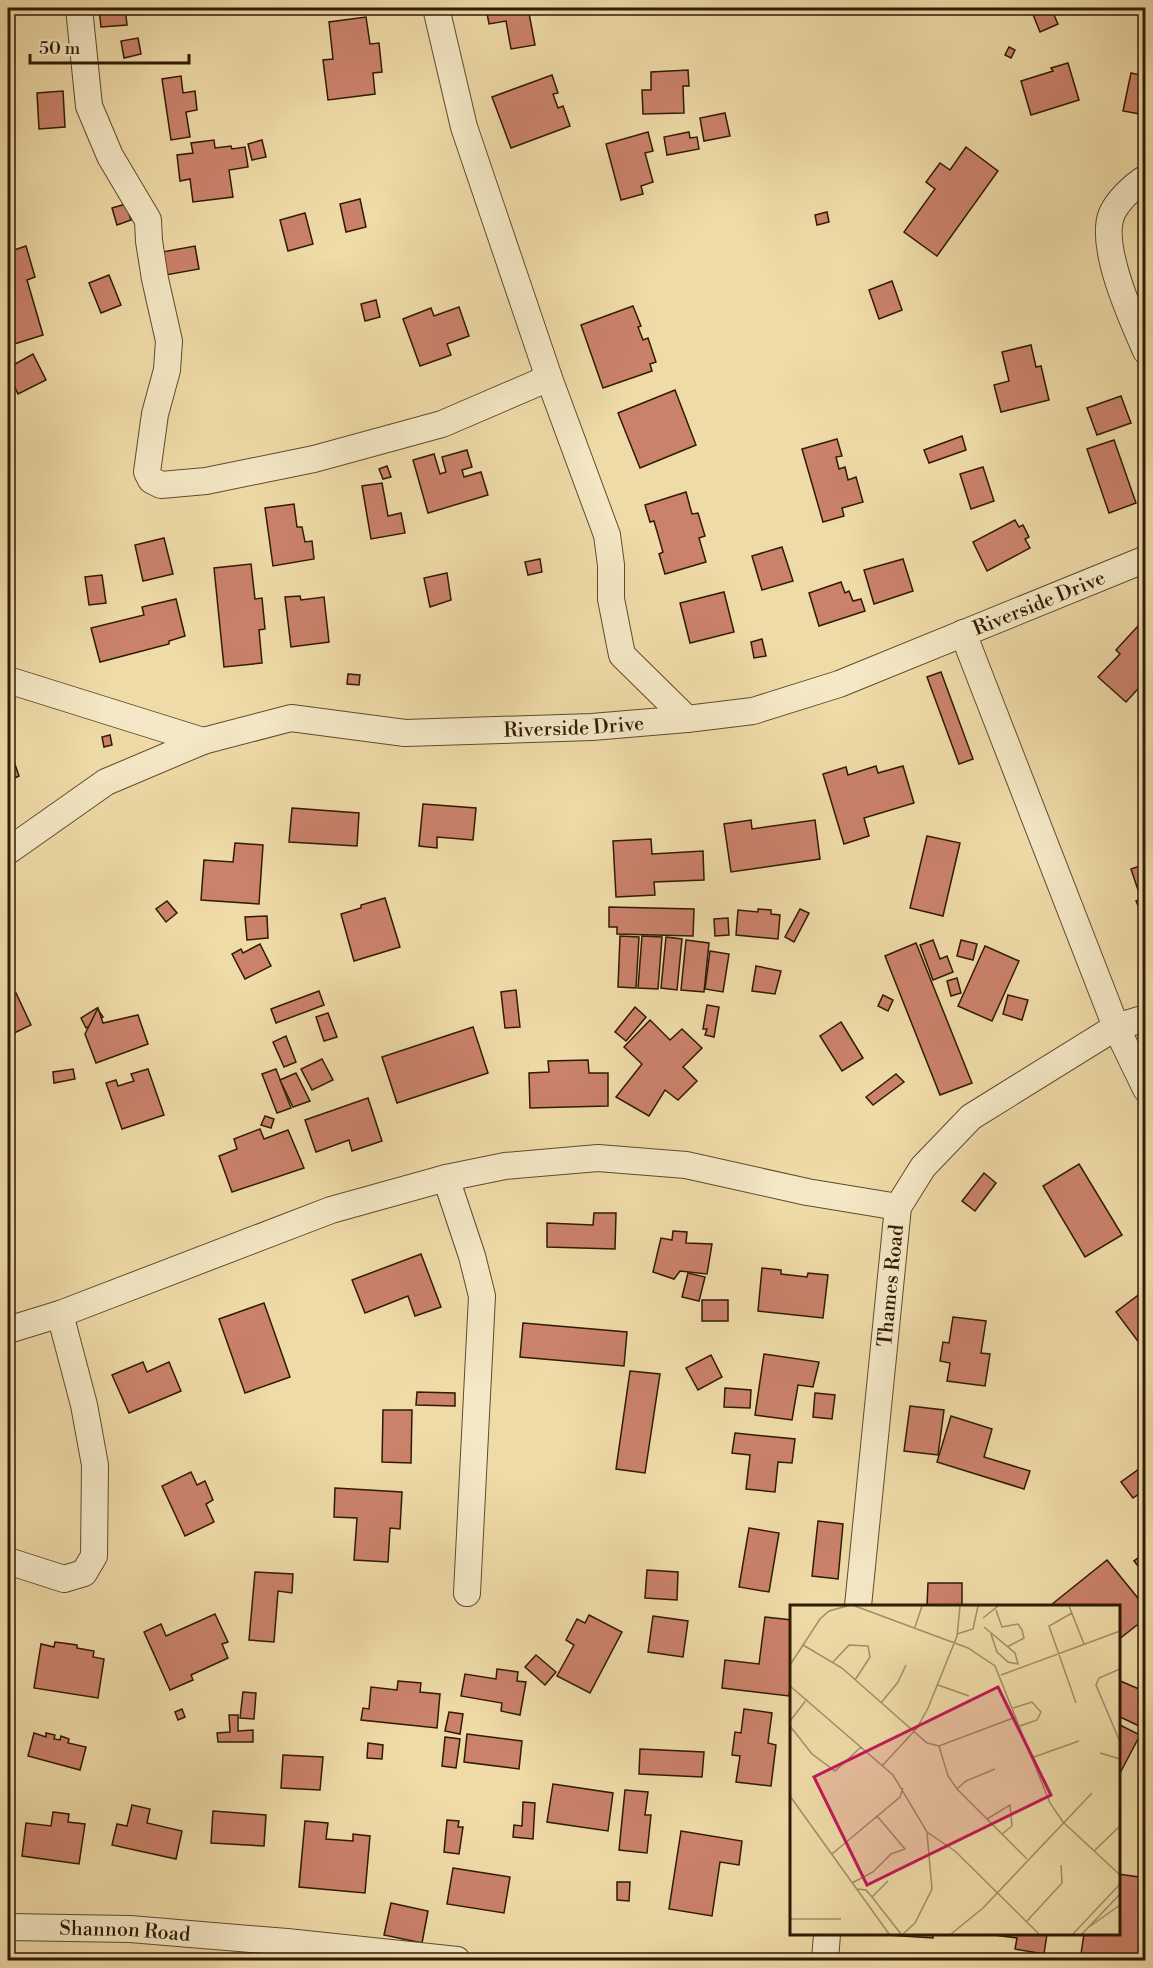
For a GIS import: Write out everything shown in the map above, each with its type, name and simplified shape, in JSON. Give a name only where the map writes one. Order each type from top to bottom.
[{"type":"street","points":[[79,8],[89,106],[110,156],[148,220],[155,279],[169,341],[167,370],[155,414],[147,472],[152,480],[161,485],[206,481],[314,459],[442,424],[549,378]]},
{"type":"street","points":[[435,8],[464,127],[549,378],[607,535],[611,565],[611,598],[622,655],[687,719]]},
{"type":"street","points":[[1146,178],[1121,200],[1112,216],[1109,232],[1111,255],[1131,316],[1146,351]]},
{"type":"street","name":"Riverside Drive","points":[[8,851],[106,782],[202,741],[291,718],[405,733],[592,727],[753,711],[839,684],[1146,559]]},
{"type":"street","points":[[963,633],[1116,1027],[1146,1089]]},
{"type":"street","points":[[8,680],[202,741]]},
{"type":"street","name":"Thames Road","points":[[858,1605],[898,1207],[923,1167],[971,1117],[1116,1027],[1146,1018]]},
{"type":"street","points":[[8,1330],[60,1314],[331,1210],[446,1178],[505,1166],[598,1158],[686,1165],[807,1192],[898,1207]]},
{"type":"street","points":[[446,1178],[472,1256],[482,1296],[467,1593]]},
{"type":"street","points":[[8,1561],[64,1579],[84,1574],[94,1556],[95,1465],[84,1405],[60,1314]]},
{"type":"street","name":"Shannon Road","points":[[8,1927],[130,1929],[403,1958],[457,1960]]},
{"type":"street","points":[[825,1960],[827,1935]]},
{"type":"building","points":[[99,8],[125,8],[127,25],[101,27]]},
{"type":"building","points":[[486,8],[528,8],[535,45],[511,49],[506,21],[489,24]]},
{"type":"building","points":[[1042,8],[1051,8],[1058,24],[1040,32],[1032,12]]},
{"type":"building","points":[[366,17],[370,44],[379,43],[382,72],[373,73],[375,94],[328,100],[323,60],[333,59],[329,22]]},
{"type":"building","points":[[138,38],[141,54],[124,58],[121,41]]},
{"type":"building","points":[[1009,47],[1015,50],[1011,58],[1005,55]]},
{"type":"building","points":[[1068,63],[1079,100],[1031,115],[1021,81],[1053,71],[1051,68]]},
{"type":"building","points":[[688,70],[689,86],[683,86],[684,113],[643,114],[642,90],[651,90],[651,72]]},
{"type":"building","points":[[1131,73],[1146,76],[1146,115],[1123,111]]},
{"type":"building","points":[[552,75],[558,93],[553,94],[558,108],[563,106],[570,126],[511,148],[492,97]]},
{"type":"building","points":[[181,76],[183,93],[195,91],[197,110],[186,112],[190,137],[171,140],[162,79]]},
{"type":"building","points":[[63,91],[65,127],[39,129],[37,93]]},
{"type":"building","points":[[725,113],[730,136],[704,141],[700,118]]},
{"type":"building","points":[[648,132],[653,151],[645,153],[653,182],[641,186],[643,194],[621,200],[606,144]]},
{"type":"building","points":[[689,132],[690,138],[697,137],[699,149],[667,155],[664,137]]},
{"type":"building","points":[[214,140],[215,148],[245,147],[248,167],[229,170],[233,197],[193,202],[190,179],[180,181],[177,155],[193,153],[191,143]]},
{"type":"building","points":[[262,140],[266,157],[252,160],[248,144]]},
{"type":"building","points":[[966,147],[998,171],[937,256],[904,232],[935,189],[926,182],[940,163],[950,170]]},
{"type":"building","points":[[360,199],[366,227],[346,232],[340,204]]},
{"type":"building","points":[[126,204],[131,220],[117,225],[112,208]]},
{"type":"building","points":[[827,212],[829,222],[817,225],[815,215]]},
{"type":"building","points":[[305,213],[313,244],[288,251],[280,220]]},
{"type":"building","points":[[26,246],[35,277],[27,280],[43,335],[8,346],[8,252]]},
{"type":"building","points":[[195,246],[199,269],[166,275],[162,252]]},
{"type":"building","points":[[109,275],[121,305],[101,313],[89,283]]},
{"type":"building","points":[[892,281],[902,310],[879,319],[869,290]]},
{"type":"building","points":[[376,300],[380,317],[365,321],[361,304]]},
{"type":"building","points":[[633,306],[641,326],[638,327],[643,340],[648,338],[656,362],[650,364],[652,371],[603,388],[581,325]]},
{"type":"building","points":[[459,307],[469,336],[447,344],[451,355],[420,366],[403,319],[431,308],[434,316]]},
{"type":"building","points":[[1031,345],[1036,367],[1041,366],[1049,400],[1001,412],[994,385],[1009,381],[1002,352]]},
{"type":"building","points":[[33,354],[46,380],[18,394],[8,368]]},
{"type":"building","points":[[675,390],[696,445],[640,468],[618,413]]},
{"type":"building","points":[[1121,396],[1131,423],[1097,435],[1087,408]]},
{"type":"building","points":[[962,436],[966,450],[929,463],[924,450]]},
{"type":"building","points":[[837,439],[842,456],[836,457],[839,469],[845,467],[848,480],[856,477],[863,502],[842,508],[844,516],[823,522],[802,449]]},
{"type":"building","points":[[1114,440],[1136,503],[1109,513],[1087,449]]},
{"type":"building","points":[[467,450],[472,467],[462,470],[464,477],[481,472],[488,495],[428,513],[413,460],[434,454],[440,474],[446,472],[442,457]]},
{"type":"building","points":[[387,466],[391,477],[383,479],[379,469]]},
{"type":"building","points":[[983,467],[994,501],[971,509],[960,474]]},
{"type":"building","points":[[382,483],[388,516],[401,513],[405,533],[371,539],[362,486]]},
{"type":"building","points":[[686,492],[692,514],[698,513],[705,536],[699,538],[706,562],[665,574],[659,554],[663,552],[654,521],[650,522],[645,505]]},
{"type":"building","points":[[294,504],[297,527],[302,527],[305,542],[312,541],[314,559],[273,566],[265,508]]},
{"type":"building","points":[[1015,520],[1019,527],[1023,525],[1029,537],[1025,539],[1030,548],[987,571],[973,542]]},
{"type":"building","points":[[164,538],[173,574],[143,581],[135,545]]},
{"type":"building","points":[[782,547],[793,581],[762,590],[752,556]]},
{"type":"building","points":[[540,559],[542,572],[528,575],[525,562]]},
{"type":"building","points":[[903,559],[913,591],[874,604],[864,570]]},
{"type":"building","points":[[251,564],[255,599],[262,598],[265,629],[259,630],[262,663],[224,667],[214,568]]},
{"type":"building","points":[[447,573],[451,600],[430,607],[424,578]]},
{"type":"building","points":[[102,575],[106,603],[89,605],[85,577]]},
{"type":"building","points":[[841,582],[845,593],[849,591],[853,601],[861,599],[865,611],[819,626],[809,593]]},
{"type":"building","points":[[724,592],[734,632],[690,643],[680,603]]},
{"type":"building","points":[[300,596],[301,600],[324,597],[329,642],[291,647],[285,597]]},
{"type":"building","points":[[176,599],[185,636],[169,641],[169,644],[100,662],[91,628],[144,615],[142,607]]},
{"type":"building","points":[[1138,626],[1143,630],[1146,627],[1146,680],[1126,702],[1098,677],[1120,654],[1116,650]]},
{"type":"building","points":[[762,639],[766,656],[754,658],[751,642]]},
{"type":"building","points":[[941,672],[973,759],[959,764],[927,677]]},
{"type":"building","points":[[348,674],[360,675],[359,685],[347,684]]},
{"type":"building","points":[[8,727],[14,745],[9,747],[19,776],[8,781]]},
{"type":"building","points":[[110,735],[112,745],[104,747],[102,737]]},
{"type":"building","points":[[876,766],[878,773],[903,766],[914,803],[864,818],[869,836],[844,844],[823,774],[846,767],[848,775]]},
{"type":"building","points":[[423,804],[476,808],[473,840],[437,837],[437,848],[419,846]]},
{"type":"building","points":[[292,808],[359,813],[357,846],[289,842]]},
{"type":"building","points":[[751,820],[752,829],[815,820],[820,859],[731,872],[724,824]]},
{"type":"building","points":[[927,836],[960,843],[943,916],[910,908]]},
{"type":"building","points":[[651,839],[652,854],[703,851],[704,880],[654,882],[655,895],[616,897],[613,841]]},
{"type":"building","points":[[235,843],[263,845],[259,904],[201,900],[204,860],[233,862]]},
{"type":"building","points":[[1146,864],[1146,887],[1138,890],[1131,869]]},
{"type":"building","points":[[1146,897],[1146,908],[1140,910],[1136,901]]},
{"type":"building","points":[[385,898],[400,947],[354,961],[341,914]]},
{"type":"building","points":[[167,901],[177,913],[166,922],[156,909]]},
{"type":"building","points":[[609,907],[694,909],[693,936],[617,934],[617,927],[609,927]]},
{"type":"building","points":[[758,909],[771,910],[771,914],[780,915],[778,939],[736,935],[738,910],[758,912]]},
{"type":"building","points":[[800,909],[809,913],[794,942],[785,937]]},
{"type":"building","points":[[267,916],[268,938],[247,940],[245,917]]},
{"type":"building","points":[[728,918],[729,935],[715,936],[714,919]]},
{"type":"building","points":[[620,936],[639,937],[636,988],[618,987]]},
{"type":"building","points":[[642,936],[662,937],[658,989],[638,988]]},
{"type":"building","points":[[666,937],[682,939],[677,990],[661,988]]},
{"type":"building","points":[[686,940],[709,943],[704,992],[681,990]]},
{"type":"building","points":[[933,940],[940,959],[947,956],[953,972],[933,980],[920,945]]},
{"type":"building","points":[[961,940],[977,944],[973,960],[957,956]]},
{"type":"building","points":[[916,943],[972,1083],[940,1095],[885,956]]},
{"type":"building","points":[[260,944],[271,966],[245,979],[232,954],[241,949],[243,953]]},
{"type":"building","points":[[985,946],[1019,961],[992,1021],[958,1006]]},
{"type":"building","points":[[710,951],[729,954],[723,992],[705,989]]},
{"type":"building","points":[[756,966],[781,971],[775,994],[752,991]]},
{"type":"building","points":[[957,978],[961,993],[951,996],[947,981]]},
{"type":"building","points":[[516,990],[520,1027],[505,1028],[501,992]]},
{"type":"building","points":[[319,991],[324,1005],[276,1023],[271,1009]]},
{"type":"building","points":[[16,993],[31,1025],[8,1036],[8,997]]},
{"type":"building","points":[[883,995],[893,1000],[888,1011],[878,1006]]},
{"type":"building","points":[[1008,995],[1028,1000],[1022,1020],[1003,1014]]},
{"type":"building","points":[[707,1005],[719,1007],[714,1037],[705,1035],[707,1029],[703,1029]]},
{"type":"building","points":[[635,1007],[646,1017],[626,1041],[615,1032]]},
{"type":"building","points":[[97,1008],[103,1017],[86,1028],[81,1018]]},
{"type":"building","points":[[98,1008],[103,1023],[138,1015],[148,1044],[96,1063],[85,1034]]},
{"type":"building","points":[[328,1013],[337,1037],[324,1041],[316,1017]]},
{"type":"building","points":[[650,1020],[670,1040],[682,1029],[702,1048],[683,1067],[697,1081],[678,1100],[665,1090],[649,1116],[616,1097],[642,1064],[624,1047]]},
{"type":"building","points":[[841,1022],[863,1058],[842,1071],[820,1036]]},
{"type":"building","points":[[473,1027],[488,1073],[397,1103],[382,1057]]},
{"type":"building","points":[[286,1036],[296,1062],[284,1067],[273,1042]]},
{"type":"building","points":[[322,1059],[333,1080],[312,1090],[301,1069]]},
{"type":"building","points":[[588,1060],[589,1073],[608,1073],[608,1106],[530,1108],[529,1073],[549,1072],[548,1061]]},
{"type":"building","points":[[73,1069],[75,1079],[54,1083],[53,1072]]},
{"type":"building","points":[[148,1069],[164,1115],[122,1129],[106,1083],[116,1080],[118,1086],[134,1081],[131,1074]]},
{"type":"building","points":[[276,1069],[291,1108],[277,1113],[262,1074]]},
{"type":"building","points":[[296,1073],[310,1101],[293,1107],[280,1080]]},
{"type":"building","points":[[896,1074],[904,1082],[873,1105],[866,1097]]},
{"type":"building","points":[[368,1098],[382,1141],[352,1151],[349,1140],[316,1152],[305,1120]]},
{"type":"building","points":[[265,1116],[274,1119],[271,1128],[261,1125]]},
{"type":"building","points":[[260,1129],[264,1139],[288,1130],[304,1168],[232,1192],[219,1156],[237,1149],[234,1139]]},
{"type":"building","points":[[1079,1164],[1122,1235],[1085,1257],[1043,1186]]},
{"type":"building","points":[[984,1173],[996,1183],[975,1211],[962,1201]]},
{"type":"building","points":[[594,1213],[616,1213],[615,1249],[547,1247],[547,1223],[593,1225]]},
{"type":"building","points":[[673,1231],[687,1232],[686,1243],[712,1244],[707,1274],[680,1271],[674,1279],[653,1272],[661,1238],[672,1240]]},
{"type":"building","points":[[421,1254],[441,1307],[415,1316],[408,1296],[365,1313],[352,1280]]},
{"type":"building","points":[[762,1268],[781,1270],[781,1274],[807,1277],[808,1273],[828,1275],[823,1318],[758,1311]]},
{"type":"building","points":[[688,1273],[705,1277],[699,1301],[682,1297]]},
{"type":"building","points":[[1146,1290],[1146,1352],[1116,1312]]},
{"type":"building","points":[[702,1300],[728,1300],[728,1321],[702,1321]]},
{"type":"building","points":[[264,1303],[290,1377],[245,1393],[219,1319]]},
{"type":"building","points":[[953,1317],[986,1321],[981,1353],[990,1354],[985,1386],[947,1381],[950,1363],[940,1361],[943,1342],[949,1343]]},
{"type":"building","points":[[523,1323],[627,1332],[624,1366],[520,1357]]},
{"type":"building","points":[[764,1354],[819,1362],[813,1387],[798,1385],[792,1420],[755,1415]]},
{"type":"building","points":[[711,1355],[722,1377],[698,1390],[686,1368]]},
{"type":"building","points":[[143,1362],[147,1372],[169,1362],[181,1391],[129,1413],[112,1375]]},
{"type":"building","points":[[630,1371],[660,1374],[645,1473],[616,1469]]},
{"type":"building","points":[[725,1388],[751,1390],[750,1408],[724,1407]]},
{"type":"building","points":[[417,1392],[455,1393],[455,1406],[416,1405]]},
{"type":"building","points":[[815,1393],[835,1395],[832,1419],[813,1417]]},
{"type":"building","points":[[910,1406],[944,1410],[938,1455],[904,1451]]},
{"type":"building","points":[[383,1410],[412,1410],[411,1463],[382,1462]]},
{"type":"building","points":[[951,1416],[992,1429],[984,1457],[1030,1471],[1024,1489],[937,1462]]},
{"type":"building","points":[[735,1433],[795,1439],[792,1463],[778,1462],[775,1492],[746,1489],[750,1455],[732,1453]]},
{"type":"building","points":[[1146,1464],[1146,1489],[1133,1498],[1121,1482]]},
{"type":"building","points":[[191,1472],[197,1485],[205,1481],[213,1500],[206,1504],[214,1522],[185,1536],[162,1486]]},
{"type":"building","points":[[335,1488],[402,1492],[400,1529],[390,1528],[388,1562],[354,1560],[357,1518],[334,1517]]},
{"type":"building","points":[[818,1521],[843,1524],[838,1579],[812,1576]]},
{"type":"building","points":[[749,1528],[779,1533],[769,1592],[739,1587]]},
{"type":"building","points":[[1146,1552],[1146,1576],[1134,1561]]},
{"type":"building","points":[[1107,1560],[1146,1608],[1146,1618],[1120,1638],[1120,1605],[1051,1605]]},
{"type":"building","points":[[647,1570],[678,1572],[677,1600],[645,1598]]},
{"type":"building","points":[[255,1572],[293,1574],[292,1593],[278,1591],[274,1642],[249,1640]]},
{"type":"building","points":[[928,1583],[962,1583],[962,1605],[927,1605]]},
{"type":"building","points":[[215,1614],[228,1642],[222,1644],[228,1658],[191,1675],[193,1680],[170,1690],[144,1632],[161,1624],[166,1636]]},
{"type":"building","points":[[589,1615],[622,1632],[590,1693],[557,1676],[574,1645],[566,1640],[577,1619],[585,1623]]},
{"type":"building","points":[[653,1616],[688,1621],[683,1657],[648,1652]]},
{"type":"building","points":[[765,1617],[790,1620],[789,1696],[722,1688],[725,1660],[759,1664]]},
{"type":"building","points":[[55,1642],[77,1645],[77,1648],[94,1651],[93,1657],[104,1659],[98,1698],[34,1688],[41,1644],[54,1647]]},
{"type":"building","points":[[536,1655],[556,1672],[545,1685],[525,1667]]},
{"type":"building","points":[[497,1669],[518,1672],[517,1681],[526,1682],[520,1715],[501,1711],[502,1703],[461,1696],[465,1674],[496,1679]]},
{"type":"building","points":[[398,1681],[421,1683],[420,1692],[440,1694],[437,1728],[361,1720],[363,1708],[369,1709],[371,1687],[397,1690]]},
{"type":"building","points":[[1120,1681],[1146,1692],[1146,1712],[1139,1726],[1120,1717]]},
{"type":"building","points":[[243,1692],[256,1693],[254,1719],[240,1718]]},
{"type":"building","points":[[182,1709],[185,1717],[178,1720],[175,1712]]},
{"type":"building","points":[[744,1709],[772,1713],[768,1743],[776,1745],[771,1786],[736,1782],[740,1756],[732,1755],[735,1732],[741,1733]]},
{"type":"building","points":[[449,1712],[463,1714],[460,1734],[445,1731]]},
{"type":"building","points":[[229,1715],[238,1715],[238,1731],[253,1730],[253,1742],[218,1742],[217,1733],[230,1732]]},
{"type":"building","points":[[1120,1725],[1140,1735],[1120,1773]]},
{"type":"building","points":[[34,1733],[46,1737],[46,1733],[55,1735],[54,1739],[60,1740],[61,1736],[69,1739],[68,1743],[86,1747],[80,1770],[28,1756]]},
{"type":"building","points":[[467,1734],[522,1741],[519,1769],[464,1762]]},
{"type":"building","points":[[445,1737],[460,1739],[456,1768],[442,1766]]},
{"type":"building","points":[[368,1743],[383,1745],[382,1759],[367,1758]]},
{"type":"building","points":[[640,1749],[704,1752],[702,1777],[639,1774]]},
{"type":"building","points":[[283,1755],[323,1757],[320,1790],[281,1788]]},
{"type":"building","points":[[553,1784],[613,1793],[608,1831],[547,1822]]},
{"type":"building","points":[[625,1790],[648,1792],[645,1815],[651,1815],[647,1853],[619,1850]]},
{"type":"building","points":[[523,1802],[535,1803],[533,1839],[513,1837],[514,1825],[522,1826]]},
{"type":"building","points":[[132,1805],[150,1809],[147,1823],[182,1831],[176,1859],[112,1845],[117,1824],[127,1826]]},
{"type":"building","points":[[213,1811],[266,1815],[264,1846],[211,1843]]},
{"type":"building","points":[[53,1812],[69,1814],[68,1822],[85,1824],[79,1864],[22,1856],[26,1823],[51,1826]]},
{"type":"building","points":[[447,1820],[459,1821],[458,1827],[463,1827],[459,1854],[444,1852]]},
{"type":"building","points":[[305,1821],[328,1823],[326,1839],[353,1841],[353,1834],[370,1836],[365,1893],[299,1887]]},
{"type":"building","points":[[681,1831],[742,1841],[739,1865],[720,1862],[712,1916],[669,1909]]},
{"type":"building","points":[[453,1868],[510,1877],[504,1913],[447,1904]]},
{"type":"building","points":[[1120,1874],[1146,1878],[1146,1929],[1141,1960],[1081,1954],[1084,1935],[1120,1935]]},
{"type":"building","points":[[617,1882],[630,1882],[629,1901],[617,1900]]},
{"type":"building","points":[[391,1903],[428,1911],[422,1943],[384,1935]]},
{"type":"building","points":[[888,1935],[933,1935],[933,1938]]},
{"type":"building","points":[[994,1935],[1047,1935],[1044,1954],[1015,1949],[1017,1938]]}]
